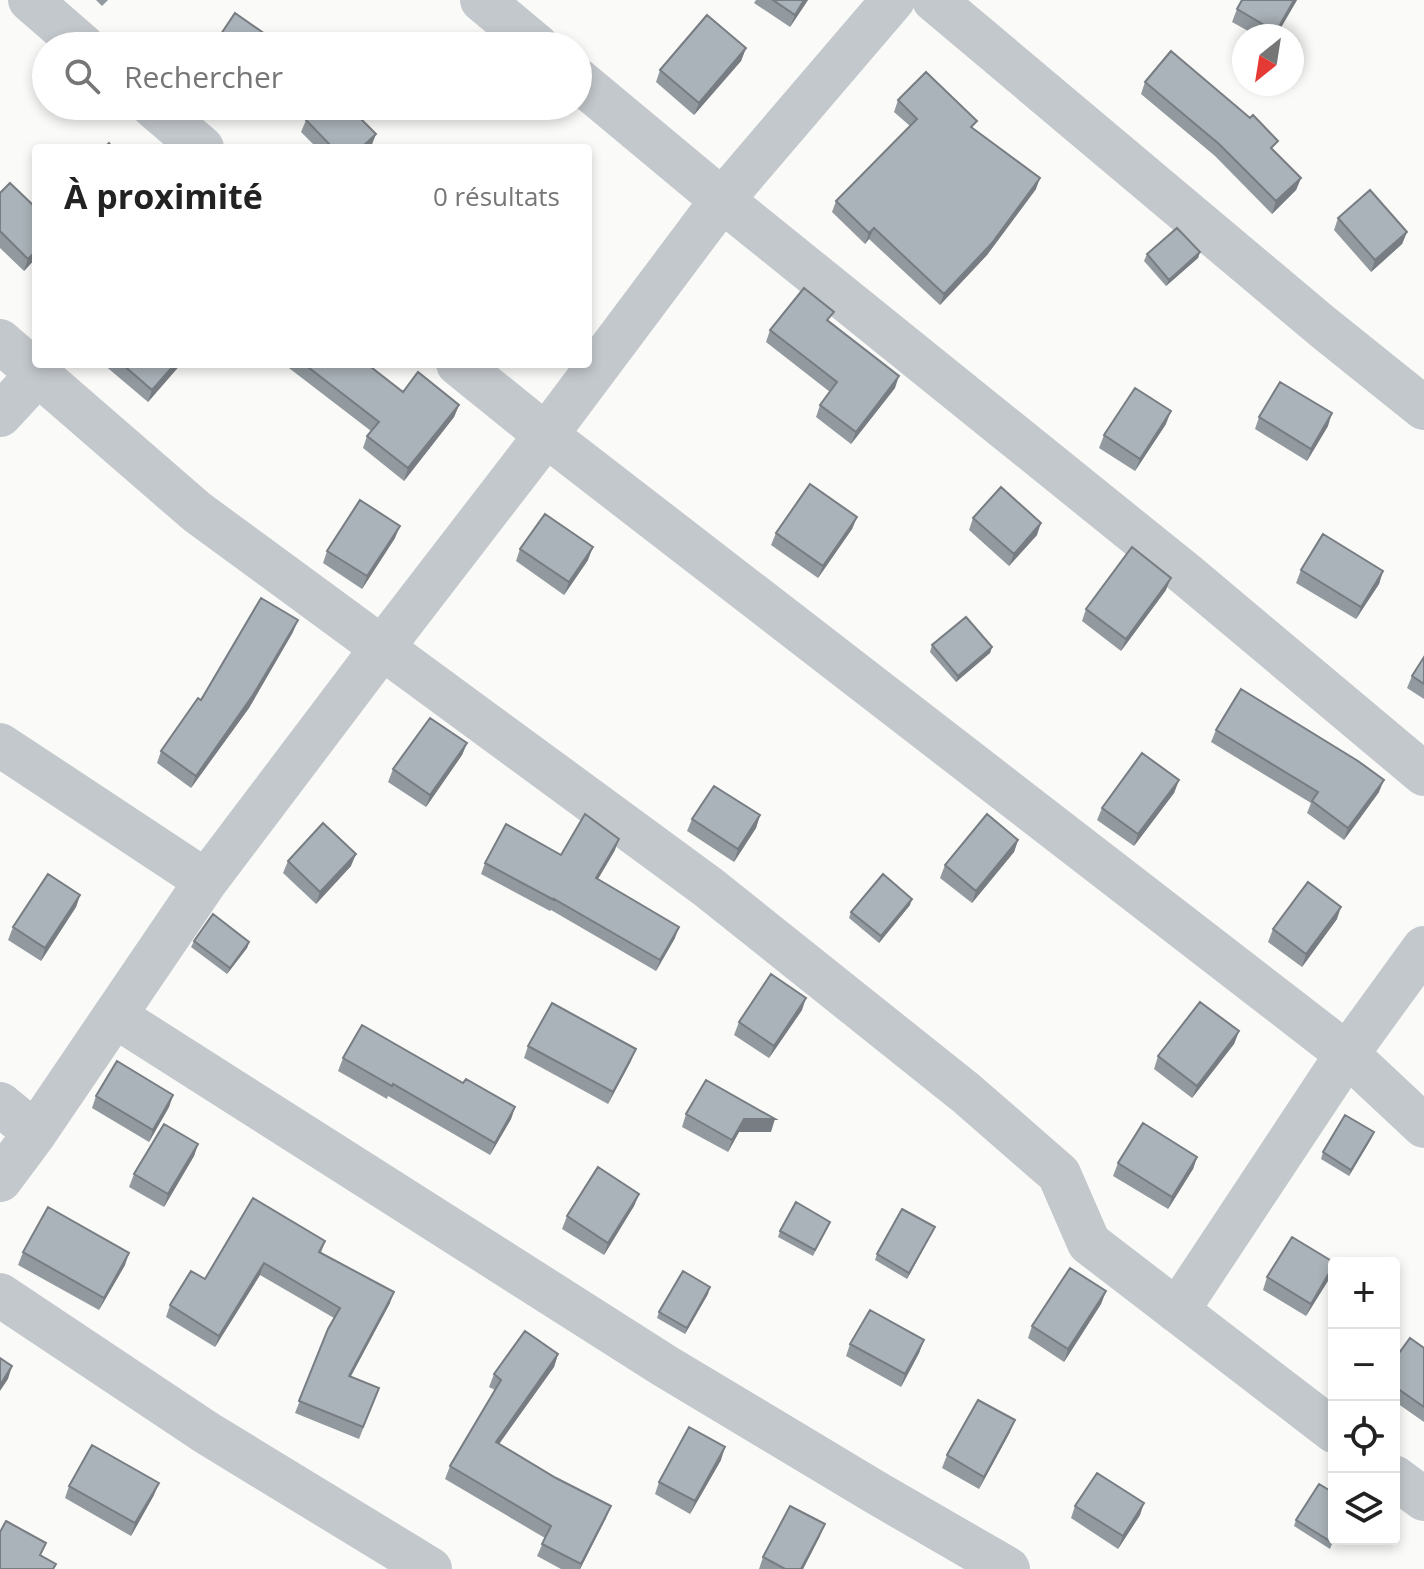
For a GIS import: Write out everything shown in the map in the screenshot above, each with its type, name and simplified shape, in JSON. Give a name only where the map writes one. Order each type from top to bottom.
[{"type":"street","points":[[30,0],[67,32]]},
{"type":"street","points":[[482,0],[520,32]]},
{"type":"street","points":[[0,1180],[206,881],[382,648],[722,200],[893,0]]},
{"type":"street","points":[[934,0],[1424,408]]},
{"type":"street","points":[[592,92],[1187,575],[1424,774]]},
{"type":"street","points":[[169,120],[197,144]]},
{"type":"street","points":[[0,341],[197,512],[708,887],[966,1093],[1059,1174],[1089,1243],[1328,1426]]},
{"type":"street","points":[[463,368],[1347,1054],[1424,1126]]},
{"type":"street","points":[[0,415],[38,374]]},
{"type":"street","points":[[0,745],[206,881]]},
{"type":"street","points":[[1177,1311],[1347,1054],[1424,948]]},
{"type":"street","points":[[115,1016],[665,1366],[1008,1569]]},
{"type":"street","points":[[0,1104],[35,1133]]},
{"type":"street","points":[[0,1295],[207,1433],[430,1569]]},
{"type":"street","points":[[1400,1481],[1424,1499]]},
{"type":"building","points":[[773,0],[804,0],[795,15]]},
{"type":"building","points":[[1242,0],[1294,0],[1280,24],[1262,24],[1237,9]]},
{"type":"building","points":[[235,13],[262,32],[222,32]]},
{"type":"building","points":[[707,15],[746,48],[699,103],[660,70]]},
{"type":"building","points":[[1171,51],[1250,118],[1253,115],[1278,141],[1271,148],[1301,178],[1276,201],[1219,144],[1145,82]]},
{"type":"building","points":[[926,72],[977,121],[971,127],[1040,178],[992,243],[944,294],[874,228],[869,233],[836,201],[917,119],[898,100]]},
{"type":"building","points":[[306,120],[362,120],[376,134],[365,144],[329,144]]},
{"type":"building","points":[[10,183],[32,204],[32,255],[28,259],[0,231],[0,193]]},
{"type":"building","points":[[1370,190],[1407,232],[1375,260],[1338,218]]},
{"type":"building","points":[[1177,228],[1200,252],[1169,280],[1147,254]]},
{"type":"building","points":[[804,288],[834,312],[827,320],[899,376],[856,432],[820,405],[837,382],[770,330]]},
{"type":"building","points":[[127,368],[171,368],[152,390]]},
{"type":"building","points":[[309,368],[372,368],[403,392],[418,372],[459,405],[408,468],[367,436],[379,422]]},
{"type":"building","points":[[1280,382],[1332,413],[1311,449],[1259,417]]},
{"type":"building","points":[[1135,388],[1171,411],[1140,459],[1104,435]]},
{"type":"building","points":[[810,484],[857,517],[823,566],[776,533]]},
{"type":"building","points":[[1001,487],[1041,523],[1014,554],[973,518]]},
{"type":"building","points":[[360,500],[400,526],[367,576],[327,551]]},
{"type":"building","points":[[545,514],[593,547],[569,582],[520,549]]},
{"type":"building","points":[[1323,534],[1383,571],[1361,607],[1301,570]]},
{"type":"building","points":[[1132,547],[1171,578],[1126,639],[1086,609]]},
{"type":"building","points":[[261,598],[298,620],[253,695],[196,776],[161,751],[198,698],[201,700]]},
{"type":"building","points":[[966,617],[992,647],[958,676],[932,645]]},
{"type":"building","points":[[1424,657],[1424,684],[1412,676]]},
{"type":"building","points":[[1241,689],[1384,780],[1348,828],[1312,801],[1318,792],[1216,730]]},
{"type":"building","points":[[430,718],[467,743],[430,795],[393,769]]},
{"type":"building","points":[[1142,753],[1179,780],[1138,834],[1102,808]]},
{"type":"building","points":[[714,786],[760,815],[738,849],[692,819]]},
{"type":"building","points":[[585,814],[619,839],[596,878],[679,927],[660,960],[485,863],[506,824],[561,855]]},
{"type":"building","points":[[987,814],[1018,840],[976,891],[945,865]]},
{"type":"building","points":[[323,823],[356,854],[320,892],[288,861]]},
{"type":"building","points":[[48,874],[80,895],[45,948],[13,927]]},
{"type":"building","points":[[883,874],[912,899],[881,936],[851,912]]},
{"type":"building","points":[[1308,882],[1341,907],[1306,954],[1273,929]]},
{"type":"building","points":[[213,914],[249,942],[230,968],[194,941]]},
{"type":"building","points":[[771,974],[806,998],[774,1046],[739,1022]]},
{"type":"building","points":[[1200,1002],[1239,1031],[1197,1086],[1158,1056]]},
{"type":"building","points":[[552,1003],[636,1049],[613,1092],[528,1046]]},
{"type":"building","points":[[362,1025],[463,1083],[466,1079],[515,1107],[495,1143],[343,1058]]},
{"type":"building","points":[[117,1061],[173,1095],[153,1130],[96,1096]]},
{"type":"building","points":[[706,1080],[775,1119],[744,1119],[732,1140],[686,1114]]},
{"type":"building","points":[[1345,1115],[1374,1132],[1351,1170],[1323,1152]]},
{"type":"building","points":[[1143,1123],[1197,1157],[1172,1197],[1118,1163]]},
{"type":"building","points":[[164,1124],[198,1144],[168,1194],[134,1174]]},
{"type":"building","points":[[598,1167],[639,1194],[608,1243],[567,1216]]},
{"type":"building","points":[[253,1198],[325,1241],[319,1252],[394,1292],[349,1376],[379,1388],[363,1427],[299,1401],[328,1329],[340,1308],[264,1263],[219,1336],[170,1305],[191,1271],[205,1279]]},
{"type":"building","points":[[796,1202],[830,1222],[815,1250],[780,1231]]},
{"type":"building","points":[[48,1207],[129,1253],[104,1298],[23,1252]]},
{"type":"building","points":[[902,1209],[935,1227],[909,1273],[877,1254]]},
{"type":"building","points":[[1292,1237],[1328,1259],[1328,1275],[1311,1304],[1267,1277]]},
{"type":"building","points":[[1070,1268],[1106,1291],[1068,1349],[1032,1326]]},
{"type":"building","points":[[683,1271],[710,1287],[687,1328],[659,1312]]},
{"type":"building","points":[[870,1310],[924,1340],[905,1374],[850,1344]]},
{"type":"building","points":[[525,1331],[558,1354],[496,1442],[611,1506],[581,1564],[542,1544],[551,1526],[450,1466],[501,1380],[494,1374]]},
{"type":"building","points":[[1410,1338],[1424,1348],[1424,1407],[1400,1390],[1400,1352]]},
{"type":"building","points":[[0,1358],[12,1366],[0,1385]]},
{"type":"building","points":[[978,1400],[1015,1420],[984,1477],[947,1455]]},
{"type":"building","points":[[689,1427],[725,1447],[695,1501],[659,1482]]},
{"type":"building","points":[[92,1445],[159,1483],[135,1523],[69,1486]]},
{"type":"building","points":[[1097,1473],[1144,1503],[1123,1536],[1075,1506]]},
{"type":"building","points":[[1319,1484],[1328,1489],[1328,1540],[1296,1520]]},
{"type":"building","points":[[790,1506],[825,1524],[801,1569],[785,1569],[763,1557]]},
{"type":"building","points":[[6,1521],[46,1543],[40,1555],[56,1564],[53,1569],[0,1569],[0,1532]]}]
